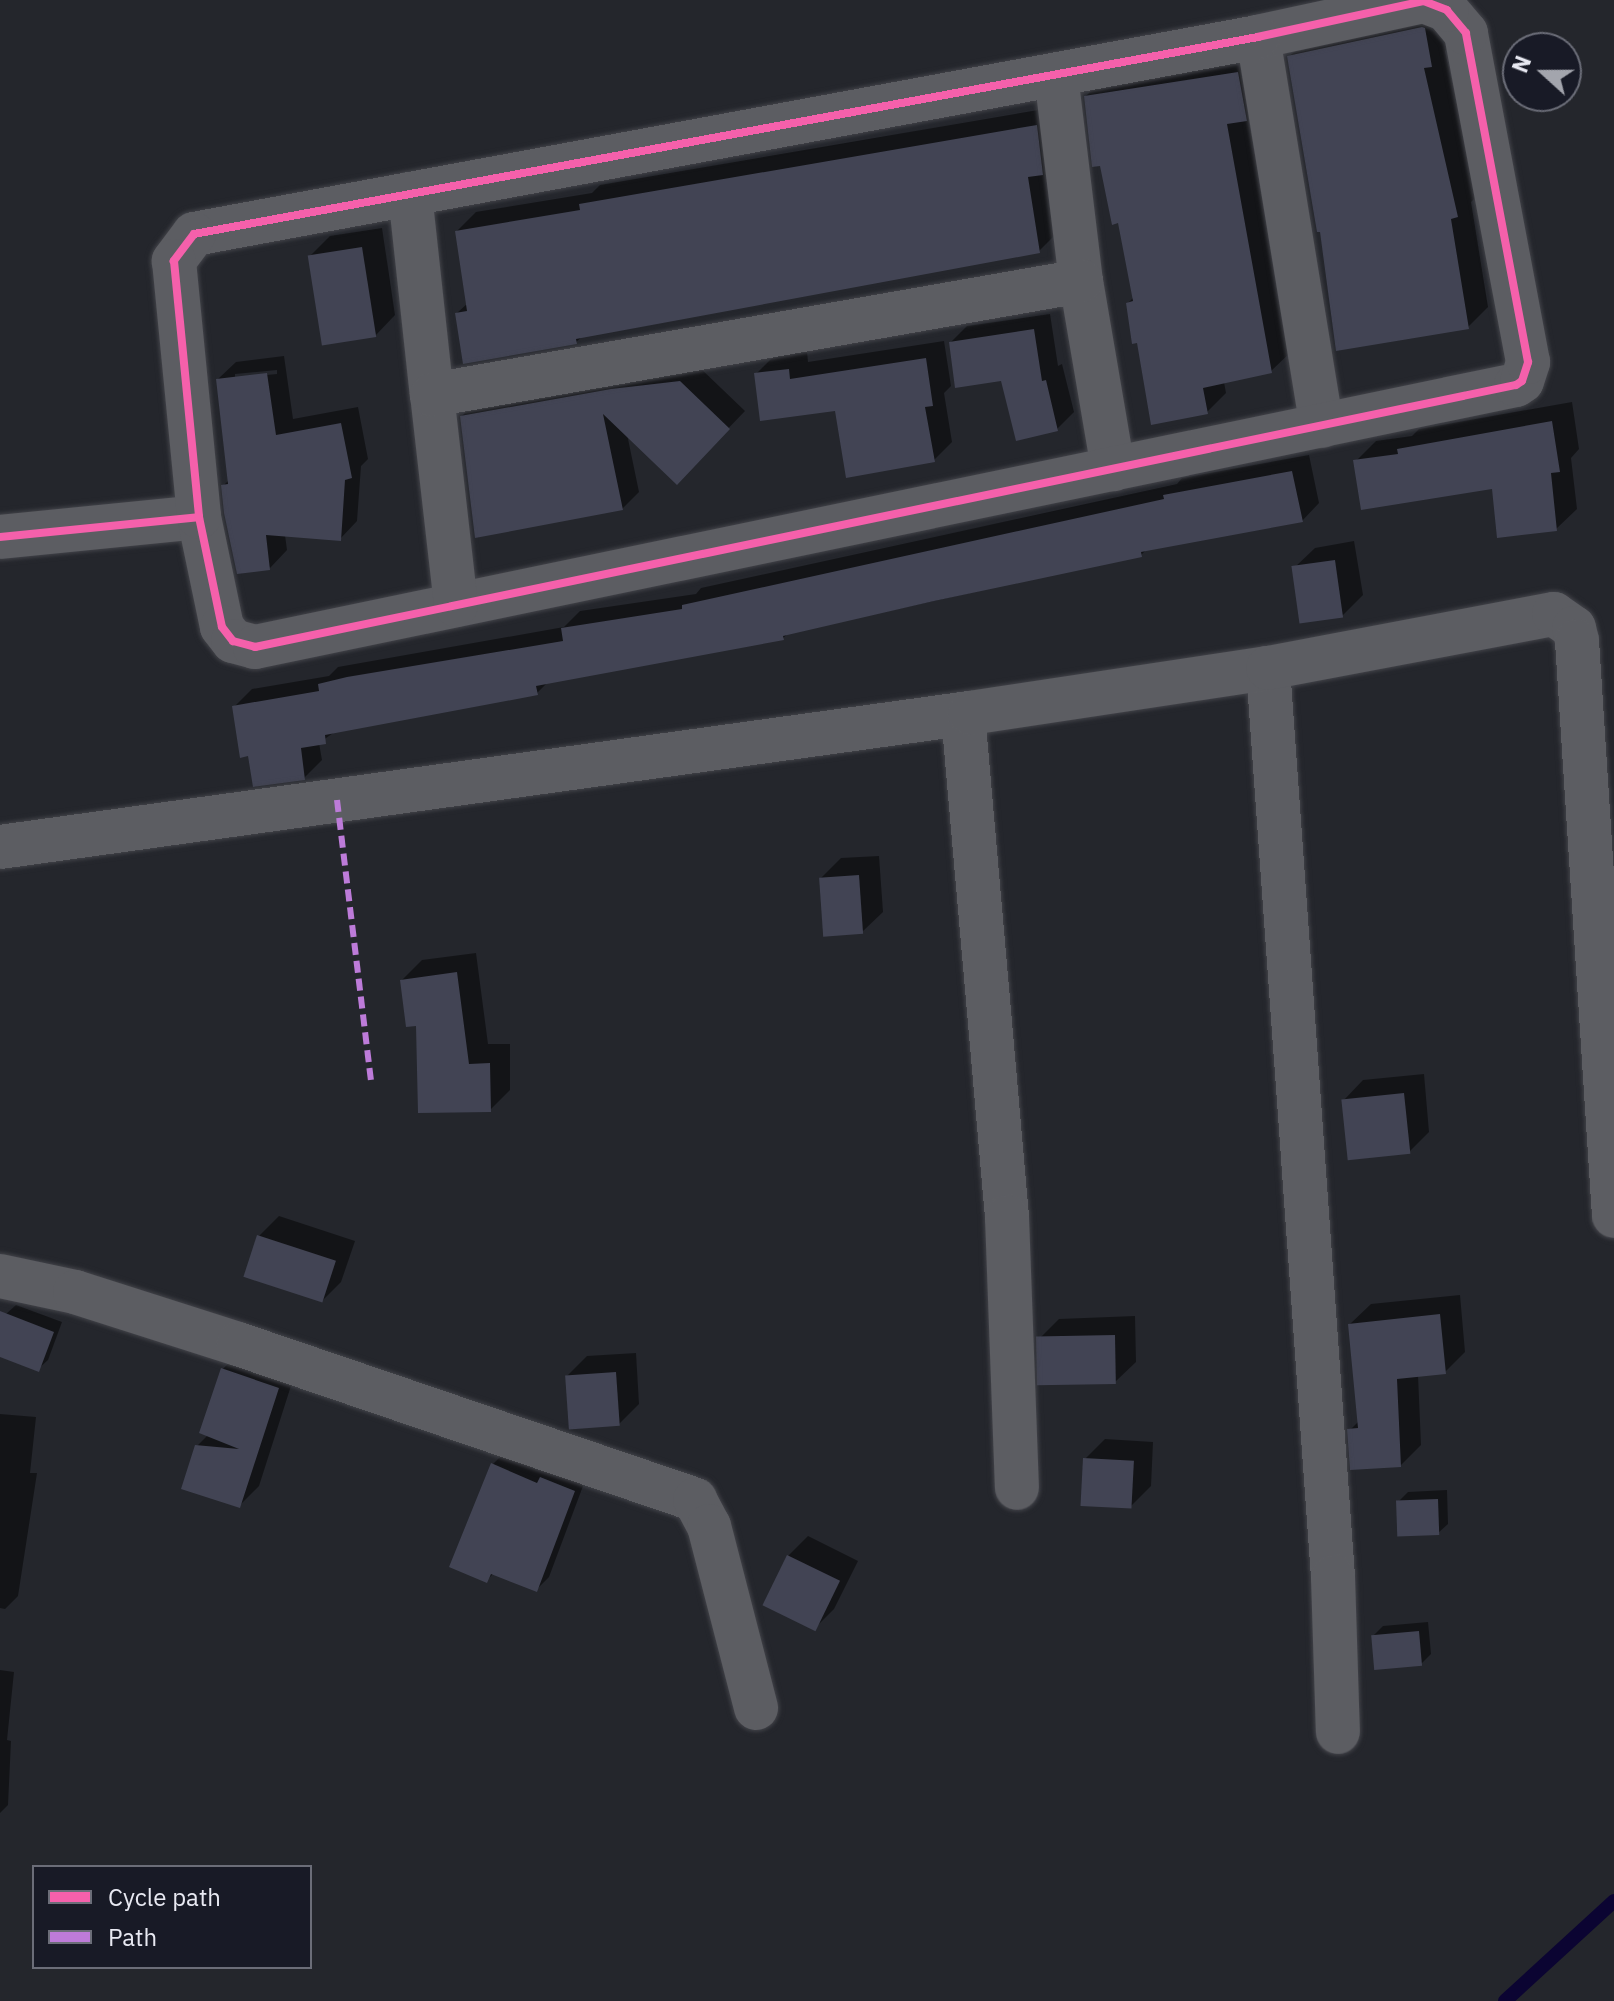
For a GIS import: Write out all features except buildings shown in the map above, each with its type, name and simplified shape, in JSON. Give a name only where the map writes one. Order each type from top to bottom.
[{"type":"street","points":[[1424,1],[1447,10],[1466,33],[1528,362],[1522,381],[1516,385],[1322,426],[255,647],[233,641],[222,627],[215,610],[199,517],[174,261],[194,234],[1056,75],[1258,37],[1424,1]]},
{"type":"street","points":[[1258,37],[1322,426]]},
{"type":"street","points":[[1056,75],[1081,281],[1113,469]]},
{"type":"street","points":[[410,194],[456,605]]},
{"type":"street","points":[[432,395],[1081,281]]},
{"type":"street","points":[[0,537],[199,517]]},
{"type":"street","points":[[0,847],[963,714],[1268,668],[1554,614],[1574,628],[1577,641],[1614,1216]]},
{"type":"street","points":[[1268,668],[1332,1562],[1338,1732]]},
{"type":"street","points":[[963,714],[1007,1217],[1017,1488]]},
{"type":"street","points":[[0,1276],[75,1292],[695,1500],[709,1526],[756,1708]]},
{"type":"waterway","points":[[1505,2001],[1614,1901]]},
{"type":"marked path","points":[[337,800],[371,1080]]},
{"type":"cycle path","points":[[0,537],[199,517],[222,627],[233,641],[255,647],[1516,385],[1522,381],[1528,362],[1466,33],[1447,10],[1424,1],[1258,37],[194,234],[174,261],[199,517]]}]
